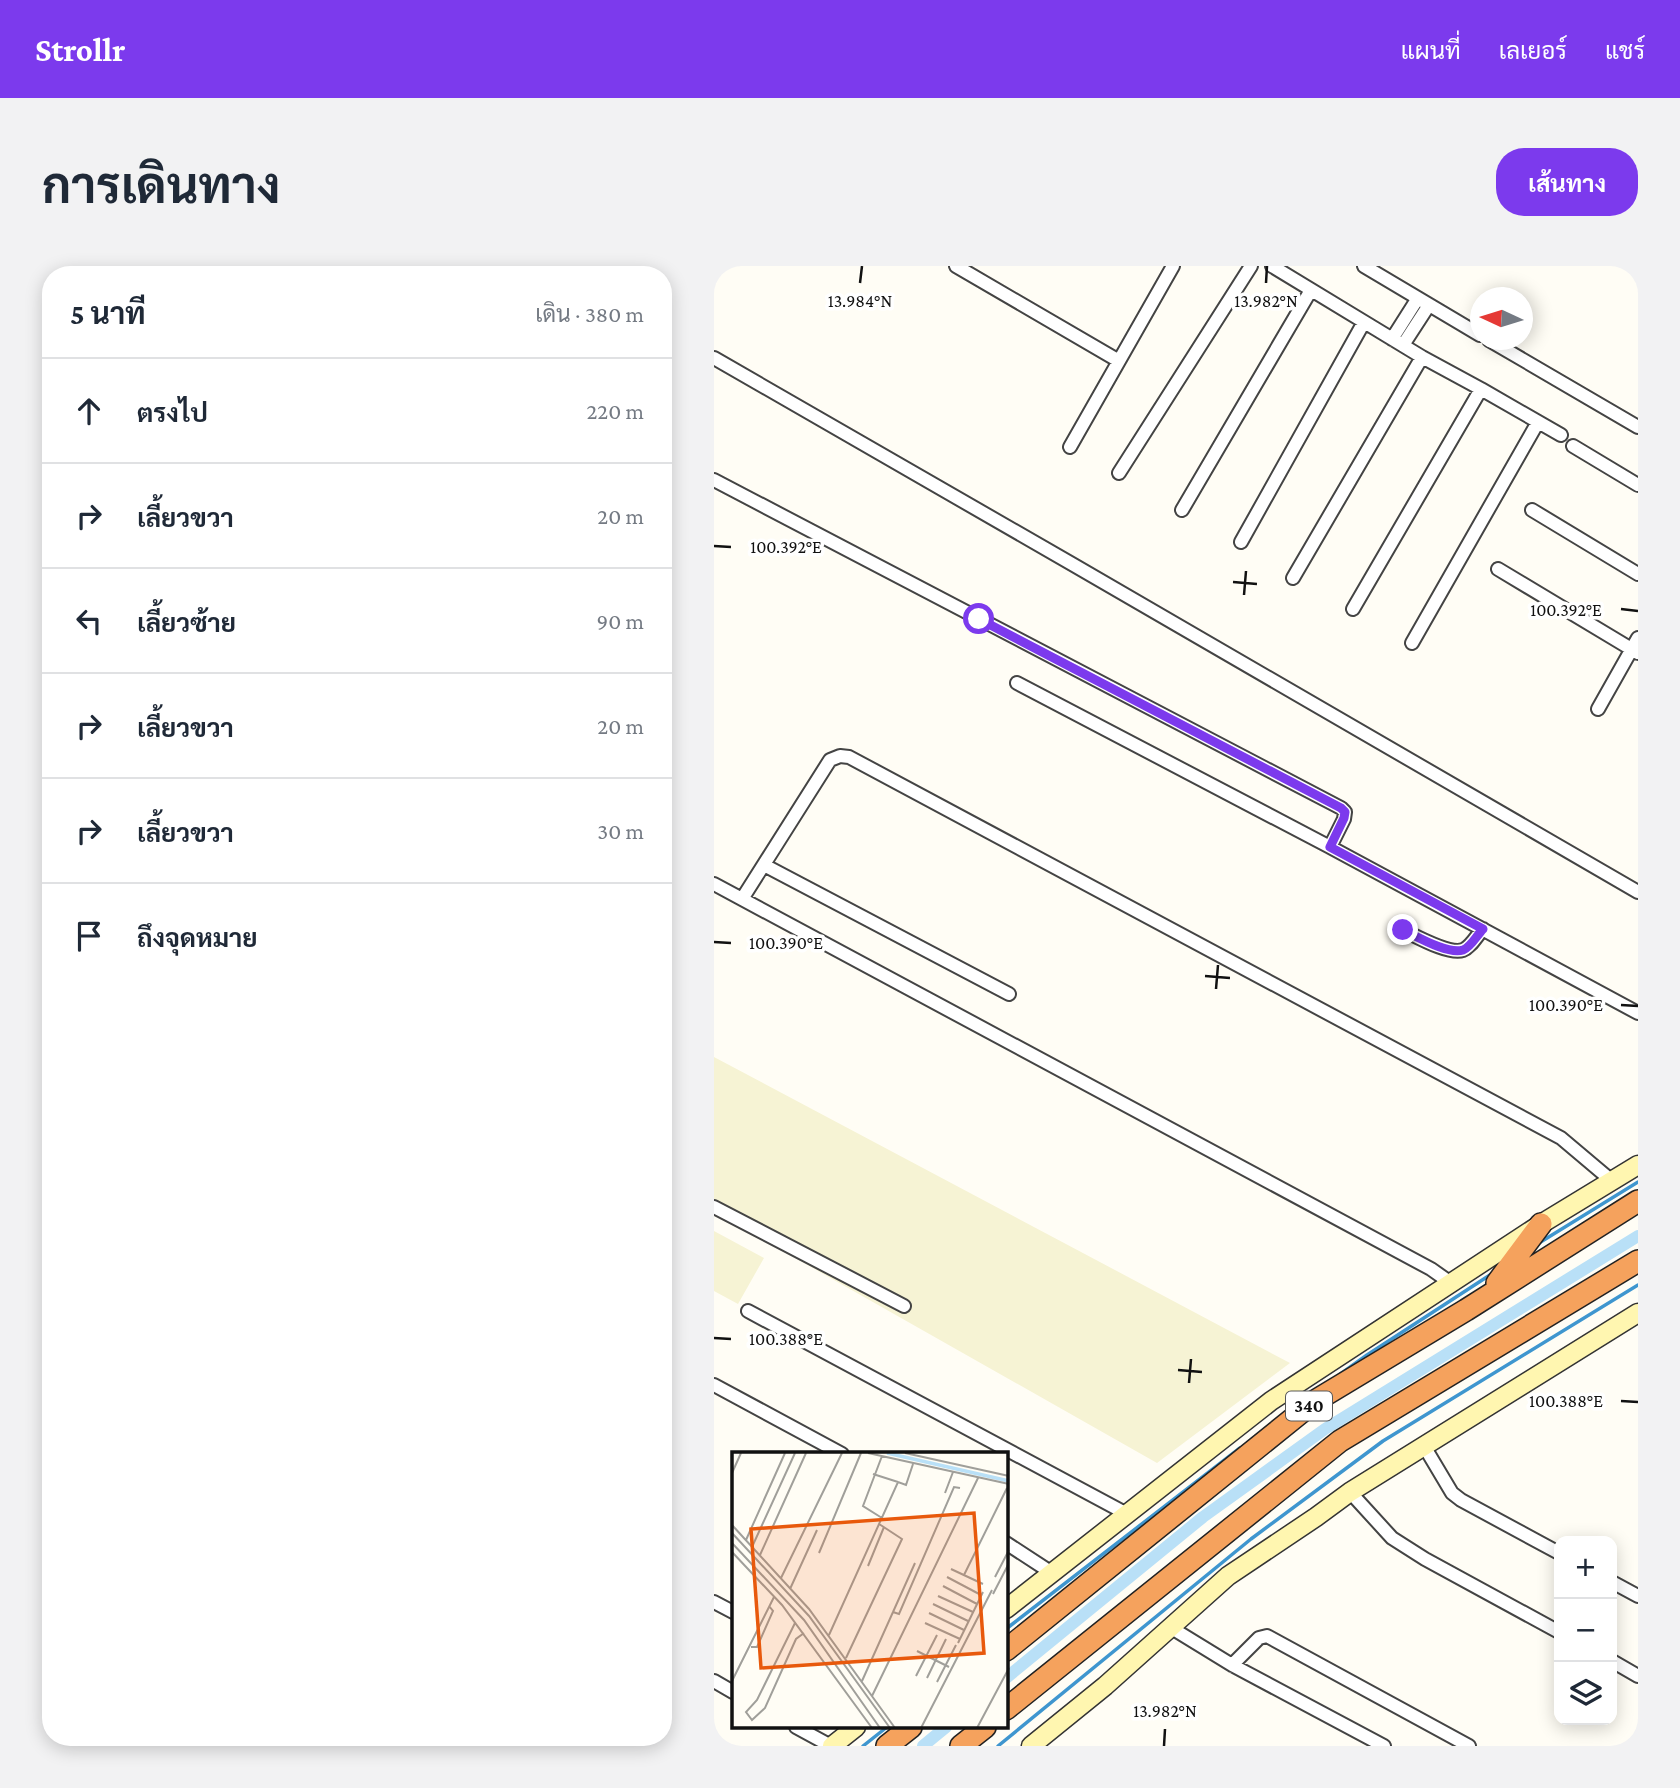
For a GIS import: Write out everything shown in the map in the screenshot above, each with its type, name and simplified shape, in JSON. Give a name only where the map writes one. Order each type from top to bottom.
[{"type":"highway","name":"340","points":[[1008,1648],[1315,1401],[1466,1310],[1638,1200]]},
{"type":"highway","points":[[1490,1293],[1541,1224]]},
{"type":"highway","name":"340","points":[[1008,1707],[1340,1441],[1638,1261]]},
{"type":"highway","points":[[887,1746],[910,1728]]},
{"type":"highway","points":[[961,1746],[984,1728]]},
{"type":"main road","name":"340","points":[[1008,1607],[1271,1401],[1541,1224],[1638,1165]]},
{"type":"main road","points":[[1031,1746],[1105,1686],[1228,1576],[1350,1492],[1638,1313]]},
{"type":"main road","points":[[831,1746],[855,1728]]},
{"type":"street","points":[[956,266],[1119,361]]},
{"type":"street","points":[[1070,447],[1173,266]]},
{"type":"street","points":[[1119,473],[1251,266]]},
{"type":"street","points":[[1272,266],[1422,357],[1562,435]]},
{"type":"street","points":[[1364,266],[1470,329]]},
{"type":"street","points":[[1182,510],[1311,290]]},
{"type":"street","points":[[1397,342],[1423,302]]},
{"type":"street","points":[[1241,542],[1364,322]]},
{"type":"street","points":[[1506,350],[1638,427]]},
{"type":"street","points":[[1293,578],[1422,357]]},
{"type":"street","points":[[714,358],[1638,892]]},
{"type":"street","points":[[1353,609],[1481,388]]},
{"type":"street","points":[[1412,643],[1538,422]]},
{"type":"street","points":[[1573,446],[1638,485]]},
{"type":"street","points":[[714,480],[1341,808],[1345,812],[1344,818],[1330,847]]},
{"type":"street","points":[[1532,510],[1638,574]]},
{"type":"street","points":[[1498,569],[1636,646],[1598,709]]},
{"type":"street","points":[[1017,683],[1638,1013]]},
{"type":"street","points":[[742,899],[830,760],[840,756],[849,757],[1561,1138],[1612,1181]]},
{"type":"street","points":[[764,865],[1009,994]]},
{"type":"street","points":[[714,884],[1419,1262],[1448,1281]]},
{"type":"street","points":[[1403,930],[1456,951],[1464,950],[1483,929]]},
{"type":"street","points":[[714,1207],[904,1306]]},
{"type":"street","points":[[748,1311],[1127,1514]]},
{"type":"street","points":[[714,1385],[838,1452]]},
{"type":"street","points":[[1424,1446],[1452,1493],[1554,1550]]},
{"type":"street","points":[[1350,1492],[1392,1538],[1554,1629]]},
{"type":"street","points":[[1008,1544],[1052,1573]]},
{"type":"street","points":[[1617,1585],[1638,1596]]},
{"type":"street","points":[[714,1602],[732,1611]]},
{"type":"street","points":[[1170,1627],[1232,1665],[1384,1746]]},
{"type":"street","points":[[1232,1665],[1259,1638],[1267,1636],[1469,1746]]},
{"type":"street","points":[[1614,1662],[1638,1675]]},
{"type":"street","points":[[714,1681],[732,1691]]},
{"type":"street","points":[[798,1728],[831,1746]]},
{"type":"shaded area","points":[[714,1057],[1290,1363],[1157,1463],[714,1212]]},
{"type":"shaded area","points":[[714,1231],[764,1258],[738,1304],[714,1291]]},
{"type":"waterway","points":[[1539,1243],[1638,1182]]},
{"type":"waterway","points":[[1008,1676],[1203,1517],[1325,1429],[1638,1236]]},
{"type":"waterway","points":[[1339,1375],[1493,1273]]},
{"type":"waterway","points":[[998,1746],[1251,1539],[1383,1441],[1638,1285]]},
{"type":"waterway","points":[[1008,1627],[1240,1448]]},
{"type":"waterway","points":[[863,1746],[886,1728]]},
{"type":"waterway","points":[[923,1746],[945,1728]]},
{"type":"route","points":[[979,619],[1341,808],[1345,812],[1344,818],[1330,847],[1483,929],[1464,950],[1456,951],[1403,930]]}]
